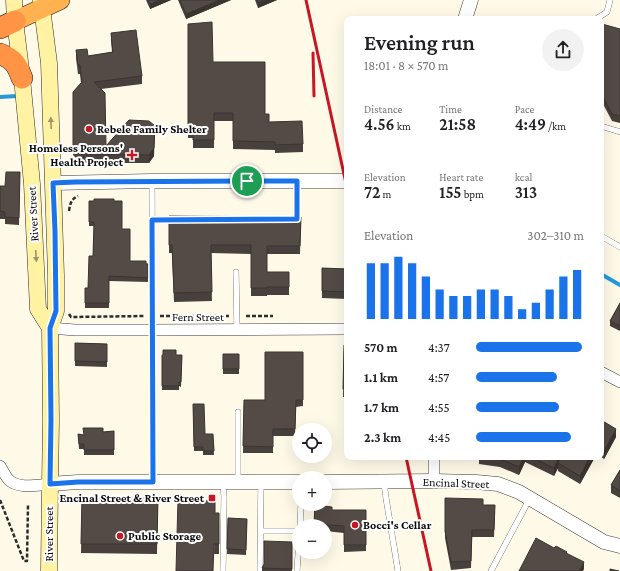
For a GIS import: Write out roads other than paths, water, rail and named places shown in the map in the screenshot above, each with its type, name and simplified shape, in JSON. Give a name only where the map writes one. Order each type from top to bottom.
[{"type":"highway","points":[[8,25],[42,4],[60,0]]},
{"type":"highway","points":[[0,54],[10,59],[18,67],[22,78]]},
{"type":"main road","name":"River Street","points":[[14,0],[8,25],[22,78],[32,184],[38,309],[50,328]]},
{"type":"main road","name":"River Street","points":[[42,4],[49,63],[55,231],[56,311],[50,328],[51,420],[49,571]]},
{"type":"street","points":[[466,16],[471,0]]},
{"type":"street","points":[[53,183],[152,181],[344,181]]},
{"type":"street","name":"Fern Street","points":[[50,328],[75,330],[344,329]]},
{"type":"street","points":[[604,374],[620,382]]},
{"type":"street","points":[[434,460],[434,481]]},
{"type":"street","points":[[0,466],[5,475],[15,484],[20,486],[78,482],[292,482]]},
{"type":"street","name":"Encinal Street","points":[[332,482],[434,481],[498,484],[530,498],[604,542],[620,546]]},
{"type":"lane","points":[[601,16],[607,12],[610,0]]},
{"type":"lane","points":[[604,127],[620,132]]},
{"type":"lane","points":[[152,181],[153,482]]},
{"type":"lane","points":[[289,219],[297,219],[297,181]]},
{"type":"lane","points":[[152,220],[183,220]]},
{"type":"lane","points":[[604,238],[620,247]]},
{"type":"lane","points":[[236,272],[238,330]]},
{"type":"lane","points":[[238,412],[238,482]]},
{"type":"lane","points":[[384,481],[398,571]]},
{"type":"lane","points":[[223,482],[223,571]]},
{"type":"lane","points":[[260,571],[261,482]]},
{"type":"lane","points":[[491,571],[530,498]]},
{"type":"lane","points":[[261,531],[292,531]]},
{"type":"lane","points":[[297,571],[298,559]]},
{"type":"waterway","points":[[0,97],[17,96]]},
{"type":"waterway","points":[[604,276],[620,285]]},
{"type":"railway","points":[[306,0],[344,174]]},
{"type":"railway","points":[[313,53],[314,96]]},
{"type":"railway","points":[[407,460],[431,571]]},
{"type":"place","name":"Rebele Family Shelter","points":[[89,129]]},
{"type":"place","name":"Homeless Persons' Health Project","points":[[132,155]]},
{"type":"place","name":"Encinal Street & River Street","points":[[212,498]]},
{"type":"place","name":"Bocci's Cellar","points":[[355,525]]},
{"type":"place","name":"Public Storage","points":[[120,536]]}]
